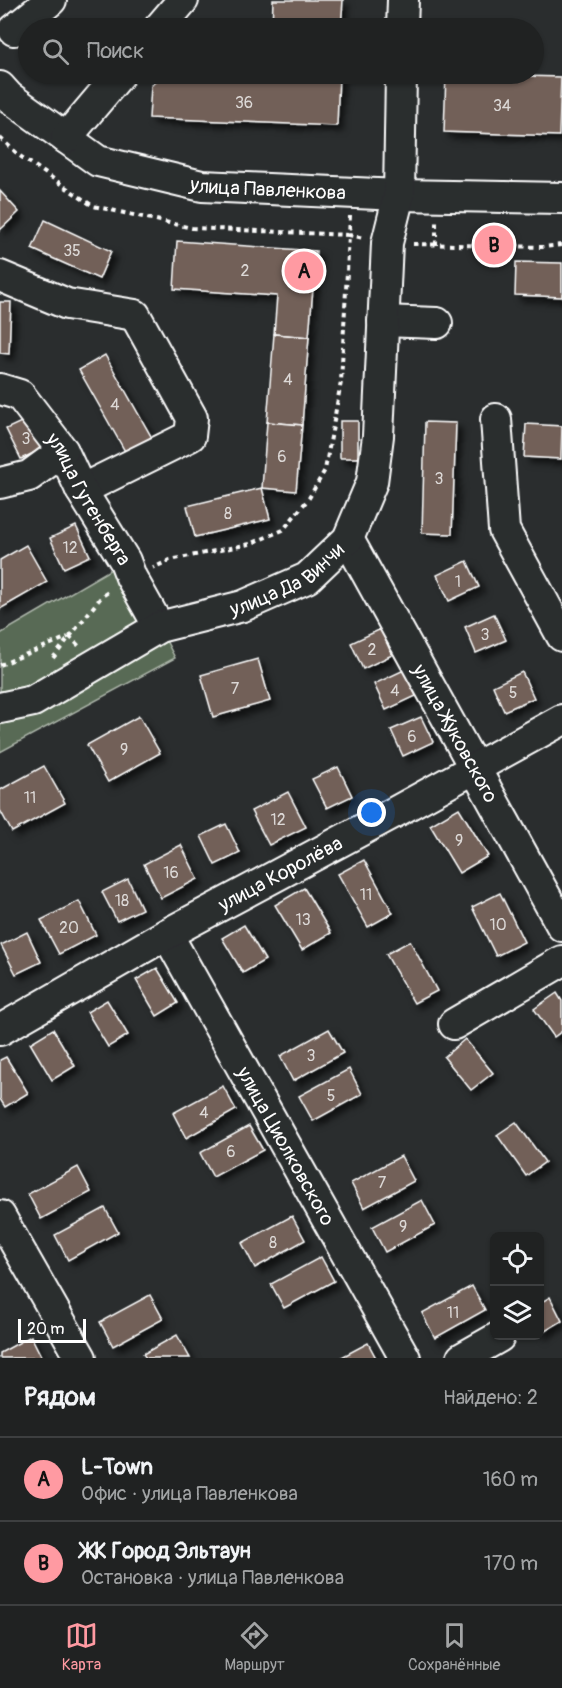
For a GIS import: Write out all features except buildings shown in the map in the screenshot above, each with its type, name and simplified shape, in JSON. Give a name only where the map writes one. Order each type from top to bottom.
[{"type":"street","points":[[29,18],[51,0]]},
{"type":"street","points":[[168,18],[183,0]]},
{"type":"street","points":[[402,18],[403,0]]},
{"type":"street","points":[[14,30],[18,27]]},
{"type":"street","points":[[66,138],[112,84]]},
{"type":"street","name":"улица Да Винчи","points":[[0,708],[33,700],[159,627],[243,606],[307,579],[348,539],[372,482],[378,436],[387,243],[399,195],[401,84]]},
{"type":"street","name":"улица Павленкова","points":[[0,87],[9,97],[98,161],[202,186],[399,195],[562,198]]},
{"type":"street","points":[[0,276],[68,304],[135,315],[192,418],[190,435],[81,490]]},
{"type":"street","points":[[383,321],[437,323]]},
{"type":"street","name":"улица Гутенберга","points":[[0,389],[20,395],[63,451],[81,490],[125,561],[131,577],[159,627]]},
{"type":"street","points":[[496,419],[504,530],[562,636]]},
{"type":"street","points":[[0,483],[29,476],[63,451]]},
{"type":"street","name":"улица Жуковского","points":[[348,539],[562,926]]},
{"type":"street","name":"улица Королёва","points":[[0,1030],[167,934],[562,720]]},
{"type":"street","name":"улица Циолковского","points":[[167,934],[405,1358]]},
{"type":"street","points":[[454,1024],[562,961]]},
{"type":"street","points":[[0,1216],[81,1358]]},
{"type":"street","points":[[462,1358],[495,1340]]},
{"type":"path","points":[[0,138],[20,156],[93,206],[192,228],[349,236],[387,243],[543,247],[562,245]]},
{"type":"path","points":[[0,665],[69,636],[102,596],[131,577],[170,560],[250,544],[283,530],[309,498],[325,470],[341,382],[349,236]]},
{"type":"green space","points":[[125,561],[175,658],[0,752],[0,634]]},
{"type":"place","name":"ЖК Город Эльтаун","points":[[494,245]]},
{"type":"place","name":"L-Town","points":[[304,271]]}]
